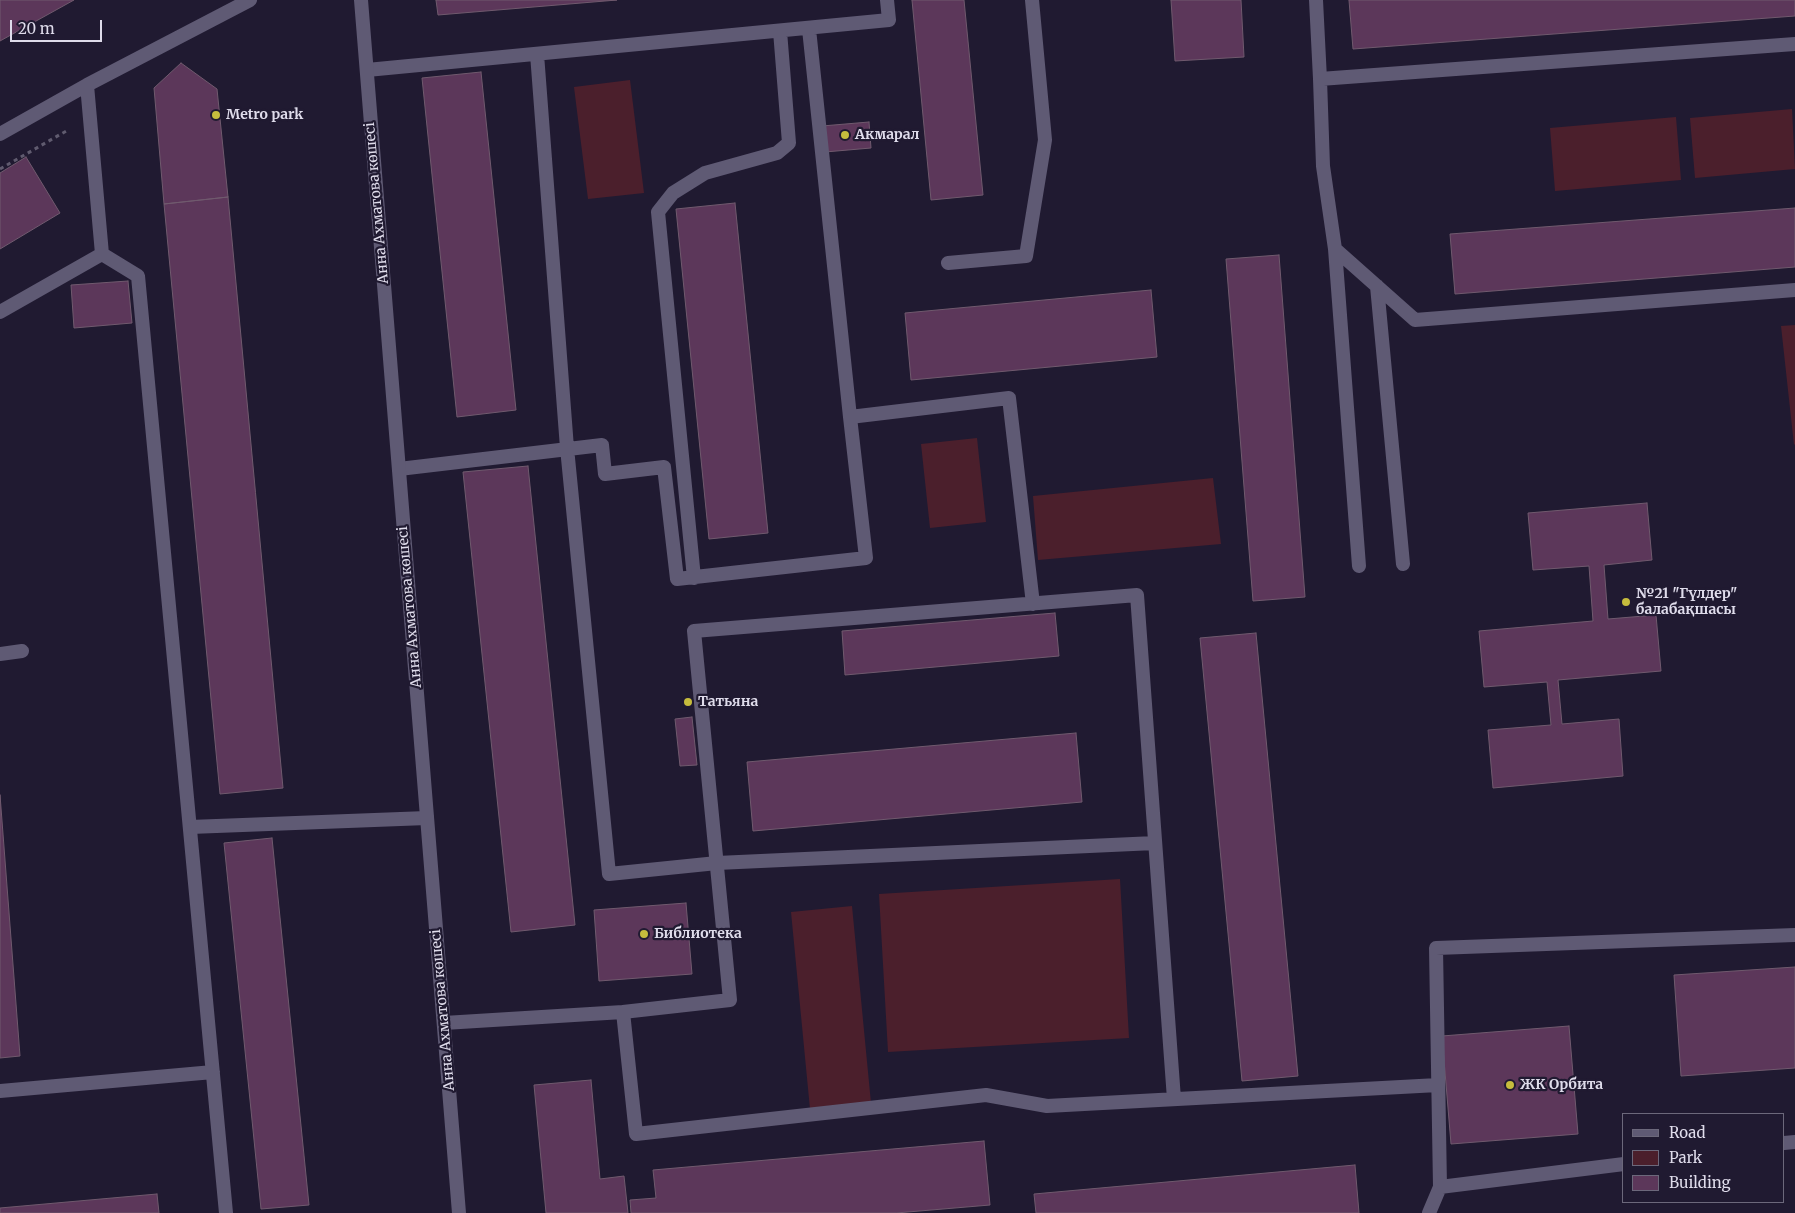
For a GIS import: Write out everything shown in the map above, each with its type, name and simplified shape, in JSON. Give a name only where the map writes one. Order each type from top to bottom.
[{"type":"street","points":[[0,134],[88,85],[250,0]]},
{"type":"street","name":"Анна Ахматова көшесі","points":[[361,0],[459,1213]]},
{"type":"street","points":[[366,70],[889,20],[887,0]]},
{"type":"street","points":[[948,263],[1026,256],[1045,140],[1032,0]]},
{"type":"street","points":[[1316,0],[1323,166],[1335,249],[1358,566]]},
{"type":"street","points":[[399,469],[602,445],[605,474],[664,467],[677,579],[866,558],[809,28]]},
{"type":"street","points":[[694,578],[658,212],[673,193],[705,173],[777,153],[789,143],[780,31]]},
{"type":"street","points":[[1320,79],[1795,44]]},
{"type":"street","points":[[537,54],[567,448],[609,874],[717,863],[1155,843]]},
{"type":"street","points":[[88,85],[102,254]]},
{"type":"street","points":[[1335,249],[1415,320],[1795,290]]},
{"type":"street","points":[[0,312],[102,254]]},
{"type":"street","points":[[102,254],[138,276],[226,1213]]},
{"type":"street","points":[[1377,286],[1403,564]]},
{"type":"street","points":[[850,417],[1009,398],[1033,604]]},
{"type":"street","points":[[444,1023],[622,1012],[730,1000],[694,631],[1137,595],[1174,1099]]},
{"type":"street","points":[[0,654],[22,651]]},
{"type":"street","points":[[190,827],[427,818]]},
{"type":"street","points":[[1430,1213],[1440,1188],[1436,948],[1795,935]]},
{"type":"street","points":[[622,1012],[636,1134],[986,1095],[1047,1106],[1438,1084]]},
{"type":"street","points":[[0,1091],[213,1072]]},
{"type":"street","points":[[1440,1188],[1622,1164]]},
{"type":"path","points":[[0,169],[90,117]]},
{"type":"green space","points":[[630,80],[644,193],[588,199],[574,87]]},
{"type":"green space","points":[[1792,109],[1795,169],[1695,178],[1690,118]]},
{"type":"green space","points":[[1676,117],[1681,180],[1555,191],[1550,128]]},
{"type":"green space","points":[[1795,325],[1795,444],[1794,445],[1781,326]]},
{"type":"green space","points":[[977,438],[986,522],[930,528],[921,444]]},
{"type":"green space","points":[[1213,478],[1221,544],[1038,560],[1033,496]]},
{"type":"green space","points":[[1120,879],[1129,1038],[888,1052],[879,894]]},
{"type":"green space","points":[[852,906],[871,1103],[810,1109],[791,912]]},
{"type":"building","points":[[0,0],[74,0],[0,41]]},
{"type":"building","points":[[436,0],[617,0],[438,15]]},
{"type":"building","points":[[912,0],[964,0],[983,195],[931,200]]},
{"type":"building","points":[[1171,0],[1241,0],[1244,57],[1175,61]]},
{"type":"building","points":[[1349,0],[1795,0],[1795,16],[1353,49]]},
{"type":"building","points":[[181,63],[217,89],[228,197],[164,204],[154,88]]},
{"type":"building","points":[[481,72],[516,410],[457,417],[422,78]]},
{"type":"building","points":[[869,122],[871,148],[825,152],[822,126]]},
{"type":"building","points":[[26,157],[60,213],[0,249],[0,173]]},
{"type":"building","points":[[228,197],[283,788],[220,794],[164,204]]},
{"type":"building","points":[[735,203],[768,533],[709,539],[676,209]]},
{"type":"building","points":[[1795,208],[1795,267],[1455,294],[1450,234]]},
{"type":"building","points":[[1279,255],[1305,597],[1253,601],[1226,259]]},
{"type":"building","points":[[128,281],[132,323],[74,328],[71,285]]},
{"type":"building","points":[[1151,290],[1157,357],[911,380],[905,313]]},
{"type":"building","points":[[528,466],[575,925],[511,932],[463,472]]},
{"type":"building","points":[[1647,503],[1652,560],[1604,565],[1608,619],[1656,615],[1661,671],[1558,680],[1562,724],[1619,719],[1623,776],[1493,788],[1488,730],[1551,725],[1547,682],[1484,687],[1479,631],[1593,621],[1589,566],[1533,570],[1528,513]]},
{"type":"building","points":[[1055,613],[1059,656],[845,675],[842,631]]},
{"type":"building","points":[[1256,633],[1298,1076],[1242,1081],[1200,638]]},
{"type":"building","points":[[692,717],[697,765],[680,766],[675,719]]},
{"type":"building","points":[[1076,733],[1082,802],[753,831],[747,762]]},
{"type":"building","points":[[0,795],[20,1056],[0,1058]]},
{"type":"building","points":[[272,838],[309,1205],[261,1209],[224,843]]},
{"type":"building","points":[[686,903],[692,974],[599,981],[594,910]]},
{"type":"building","points":[[1795,967],[1795,1068],[1681,1076],[1674,975]]},
{"type":"building","name":"ЖК Орбита","points":[[1569,1026],[1578,1134],[1451,1144],[1442,1036]]},
{"type":"building","points":[[591,1080],[600,1179],[624,1176],[628,1213],[546,1213],[534,1085]]},
{"type":"building","points":[[984,1141],[990,1205],[896,1213],[631,1213],[630,1200],[656,1198],[653,1170]]},
{"type":"building","points":[[1355,1165],[1359,1213],[1036,1213],[1034,1194]]},
{"type":"building","points":[[157,1194],[159,1213],[0,1213],[0,1208]]},
{"type":"place","name":"Metro park","points":[[216,115]]},
{"type":"place","name":"Акмарал","points":[[845,135]]},
{"type":"place","name":"№21 \"Гүлдер\" балабақшасы","points":[[1626,602]]},
{"type":"place","name":"Татьяна","points":[[688,702]]},
{"type":"place","name":"Библиотека","points":[[644,934]]},
{"type":"place","name":"ЖК Орбита","points":[[1510,1085]]}]
